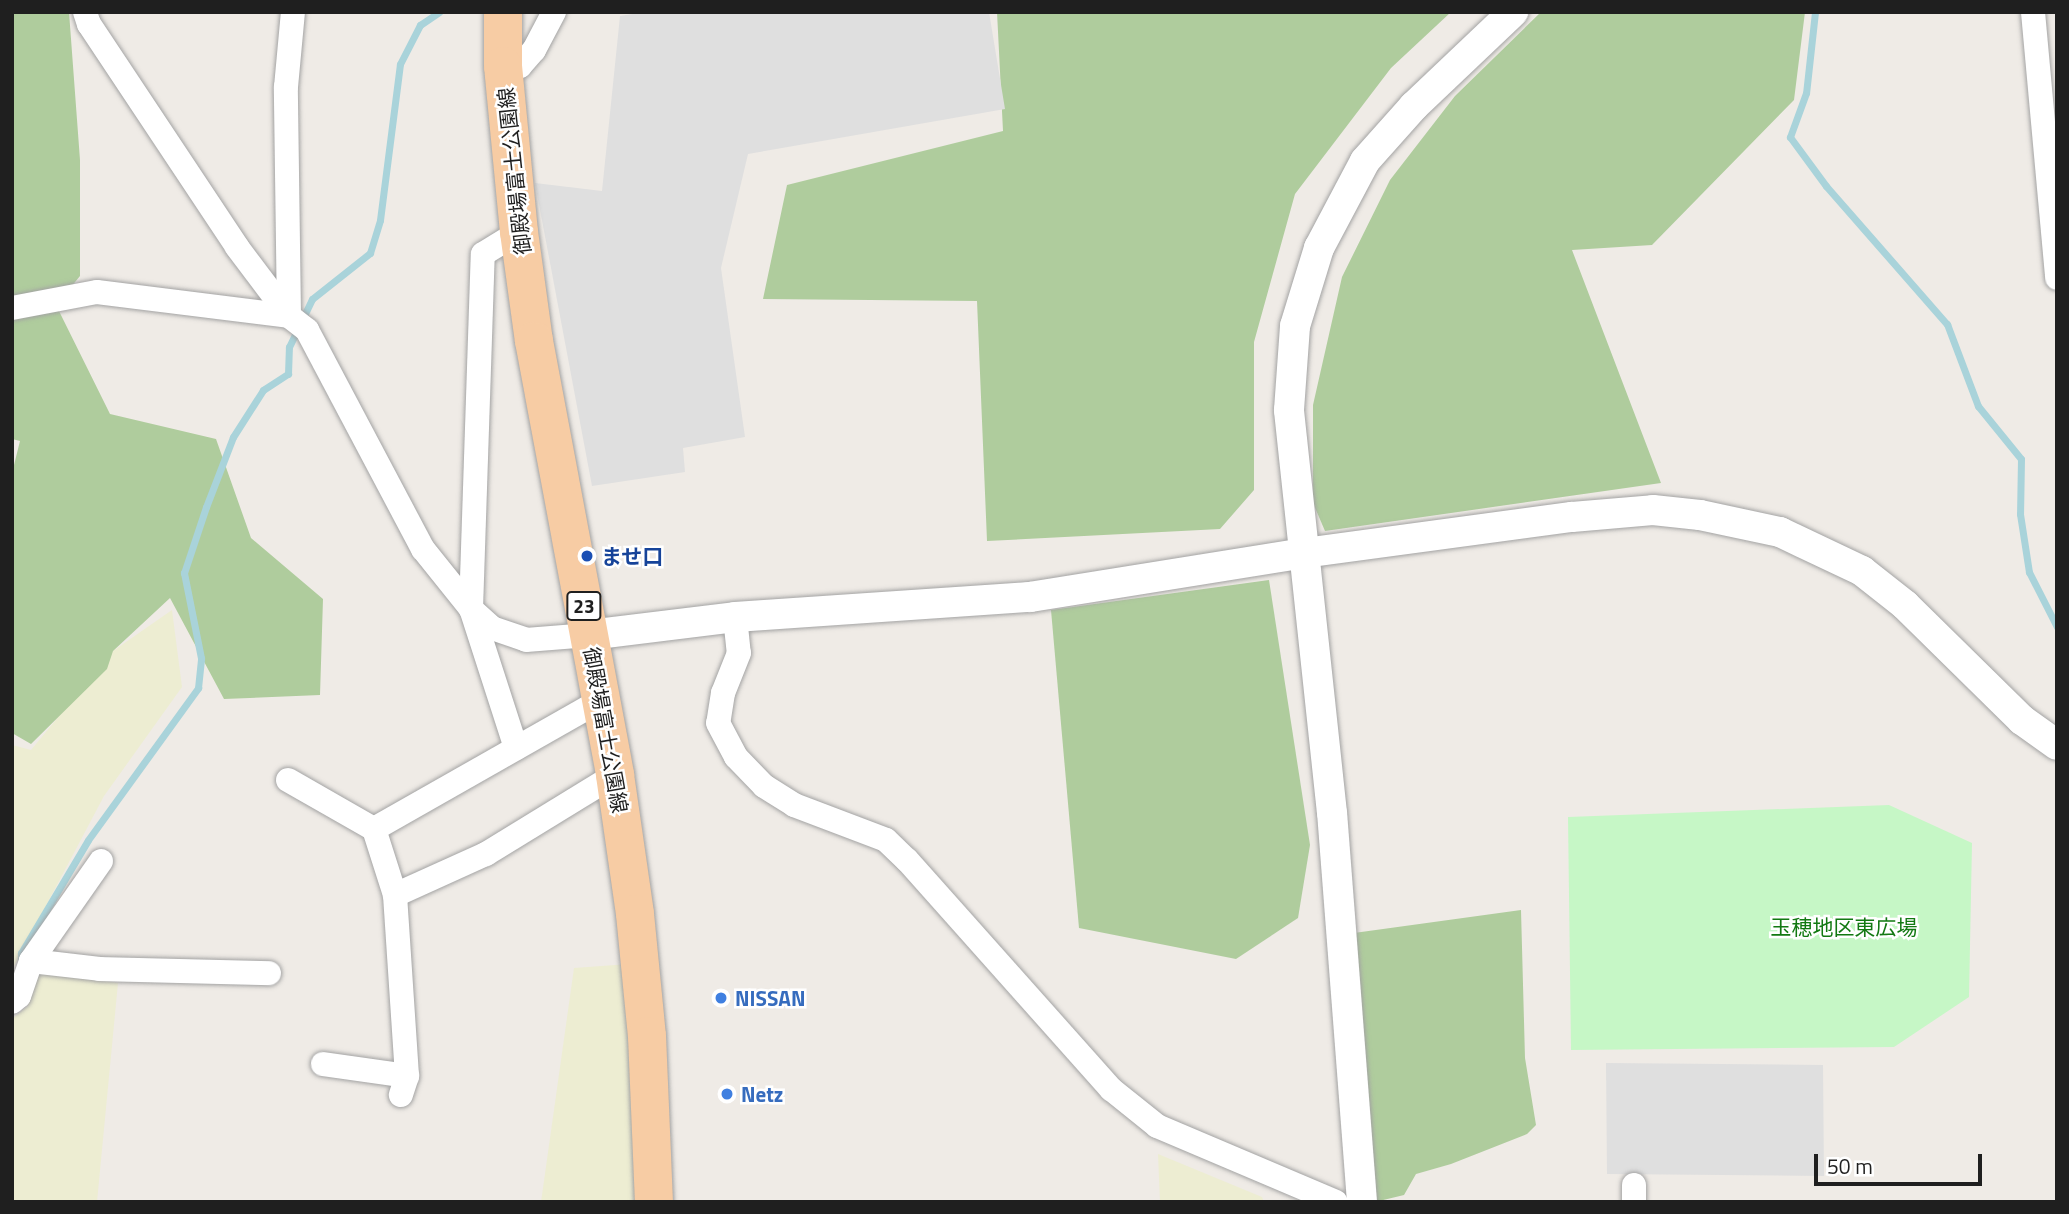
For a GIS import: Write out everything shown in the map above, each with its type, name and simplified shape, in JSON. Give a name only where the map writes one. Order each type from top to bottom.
[{"type":"main road","name":"御殿場富士公園線","points":[[503,12],[503,66],[519,232],[534,341],[615,775],[635,914],[643,995],[654,1202]]},
{"type":"street","points":[[85,12],[89,24],[237,247],[289,316],[307,330],[423,549],[471,609],[492,628],[526,640],[735,617],[1030,597],[1304,553],[1572,517],[1653,510],[1700,515],[1780,532],[1862,571],[1906,605],[2022,720],[2057,745]]},
{"type":"street","points":[[289,316],[286,87],[293,12]]},
{"type":"street","points":[[503,66],[520,66],[534,50],[554,12]]},
{"type":"street","points":[[1362,1202],[1332,813],[1289,410],[1295,326],[1319,248],[1365,161],[1414,106],[1513,12]]},
{"type":"street","points":[[2033,12],[2057,278]]},
{"type":"street","points":[[516,748],[471,609],[483,254],[519,232]]},
{"type":"street","points":[[12,308],[97,292],[289,316]]},
{"type":"street","points":[[735,617],[739,653],[723,693],[718,723],[736,757],[764,786],[794,805],[886,841],[907,860],[1111,1089],[1157,1126],[1336,1202]]},
{"type":"street","points":[[374,829],[601,700]]},
{"type":"street","points":[[396,895],[486,854],[615,775]]},
{"type":"street","points":[[288,780],[374,829],[396,895],[404,1085],[323,1064]]},
{"type":"street","points":[[12,1002],[19,996],[31,961],[101,861]]},
{"type":"street","points":[[31,961],[100,969],[270,973]]},
{"type":"green space","points":[[12,12],[69,12],[80,160],[80,276],[56,305],[110,414],[216,439],[251,538],[323,599],[320,695],[224,699],[170,598],[113,651],[107,669],[31,744],[12,733],[12,473],[20,441],[12,439]]},
{"type":"green space","points":[[997,12],[1451,12],[1391,68],[1295,194],[1254,342],[1254,490],[1220,529],[987,541],[977,301],[763,299],[787,185],[1003,131]]},
{"type":"green space","points":[[1541,12],[1805,12],[1794,100],[1652,245],[1572,250],[1661,483],[1325,531],[1313,503],[1313,405],[1342,277],[1390,180],[1455,96]]},
{"type":"green space","points":[[1269,580],[1310,845],[1298,918],[1236,959],[1079,928],[1051,610]]},
{"type":"green space","points":[[172,610],[182,687],[104,796],[12,970],[12,745],[31,750],[113,651]]},
{"type":"green space","name":"玉穂地区東広場","points":[[1889,805],[1972,843],[1969,997],[1894,1047],[1571,1050],[1568,817]]},
{"type":"green space","points":[[1521,910],[1525,1058],[1536,1125],[1527,1134],[1451,1164],[1416,1174],[1404,1195],[1375,1202],[1354,933]]},
{"type":"green space","points":[[629,964],[645,1202],[541,1202],[574,968]]},
{"type":"green space","points":[[39,969],[118,983],[97,1202],[12,1202],[12,1019],[28,1006]]},
{"type":"green space","points":[[1158,1154],[1262,1197],[1264,1202],[1160,1202]]},
{"type":"shaded area","points":[[645,12],[989,12],[1005,109],[748,154],[721,268],[745,437],[683,448],[685,472],[592,486],[535,183],[602,191],[620,16]]},
{"type":"shaded area","points":[[1606,1063],[1823,1065],[1824,1176],[1607,1174]]},
{"type":"waterway","points":[[21,960],[21,953],[88,840],[198,688],[201,658],[184,573],[206,507],[233,437],[263,390],[288,374],[289,347],[312,299],[370,253],[380,220],[400,64],[420,25],[439,12]]},
{"type":"waterway","points":[[1815,12],[1806,93],[1790,137],[1826,186],[1947,324],[1978,406],[2021,459],[2020,514],[2029,572],[2057,627]]},
{"type":"place","name":"ませ口","points":[[587,556]]},
{"type":"place","name":"NISSAN","points":[[721,998]]},
{"type":"place","name":"Netz","points":[[727,1094]]}]
